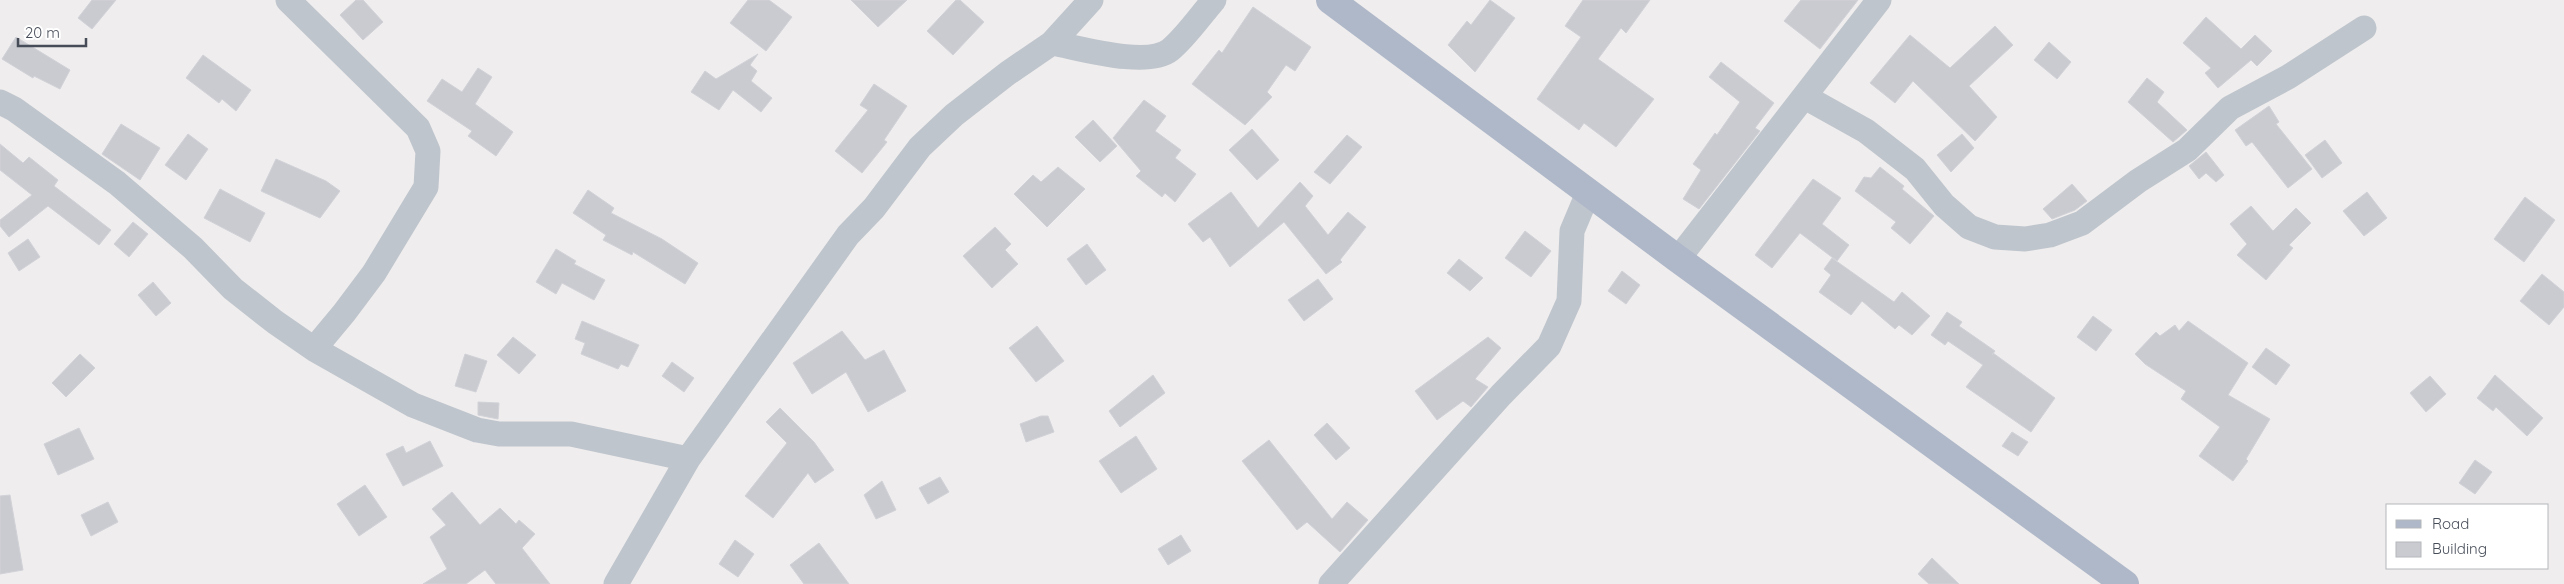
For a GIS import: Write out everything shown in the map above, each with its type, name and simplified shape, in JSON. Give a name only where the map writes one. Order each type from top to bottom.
[{"type":"main road","points":[[1330,0],[1678,260],[2125,584]]},
{"type":"street","points":[[288,0],[418,128],[428,151],[426,187],[374,273],[344,314],[314,349]]},
{"type":"street","points":[[616,584],[688,459],[848,235],[874,208],[920,147],[954,115],[1008,73],[1052,43],[1091,0]]},
{"type":"street","points":[[1052,43],[1139,58],[1156,57],[1170,50],[1214,0]]},
{"type":"street","points":[[1678,260],[1879,0]]},
{"type":"street","points":[[1805,97],[1866,131],[1915,169],[1944,205],[1969,227],[1995,237],[2025,239],[2050,235],[2082,224],[2138,181],[2187,150],[2230,108],[2288,77],[2364,28]]},
{"type":"street","points":[[0,102],[14,109],[117,183],[193,248],[233,289],[275,322],[314,349],[413,405],[477,430],[499,434],[571,434],[688,459]]},
{"type":"street","points":[[1331,584],[1488,409],[1550,346],[1569,300],[1572,232],[1588,193]]},
{"type":"building","points":[[92,0],[116,0],[92,29],[78,18]]},
{"type":"building","points":[[356,0],[363,0],[383,22],[363,40],[340,15]]},
{"type":"building","points":[[748,0],[769,0],[792,17],[766,51],[730,23]]},
{"type":"building","points":[[851,0],[907,0],[878,27]]},
{"type":"building","points":[[956,0],[960,0],[984,22],[953,55],[927,31]]},
{"type":"building","points":[[1490,0],[1515,18],[1475,72],[1448,45],[1467,21],[1471,25]]},
{"type":"building","points":[[1583,0],[1650,0],[1626,33],[1621,28],[1598,59],[1654,99],[1616,147],[1584,123],[1579,130],[1537,99],[1581,37],[1565,26]]},
{"type":"building","points":[[1801,0],[1858,0],[1820,49],[1784,21]]},
{"type":"building","points":[[1253,7],[1311,47],[1295,71],[1286,65],[1267,92],[1272,97],[1245,125],[1192,84],[1219,50],[1222,53]]},
{"type":"building","points":[[2206,17],[2241,49],[2255,35],[2272,51],[2257,66],[2251,60],[2218,88],[2205,73],[2211,68],[2183,43]]},
{"type":"building","points":[[1995,26],[2013,45],[1969,86],[1997,117],[1975,141],[1913,81],[1895,103],[1870,83],[1910,35],[1950,68]]},
{"type":"building","points":[[16,37],[70,70],[60,89],[34,76],[33,78],[2,59]]},
{"type":"building","points":[[2049,42],[2071,62],[2057,79],[2034,60]]},
{"type":"building","points":[[758,54],[750,65],[757,71],[751,81],[772,98],[761,112],[733,90],[719,110],[691,92],[705,71],[716,79]]},
{"type":"building","points":[[203,55],[251,90],[236,111],[222,99],[219,103],[186,78]]},
{"type":"building","points":[[1721,62],[1774,103],[1755,128],[1760,131],[1699,209],[1683,199],[1701,170],[1693,164],[1715,133],[1717,135],[1740,102],[1709,77]]},
{"type":"building","points":[[478,68],[492,77],[475,104],[513,132],[496,156],[468,136],[472,131],[427,101],[442,79],[462,92]]},
{"type":"building","points":[[2147,78],[2164,92],[2157,102],[2187,130],[2173,142],[2128,102]]},
{"type":"building","points":[[874,84],[907,106],[884,140],[887,142],[862,173],[835,151],[868,110],[860,105]]},
{"type":"building","points":[[1144,100],[1166,116],[1155,131],[1181,150],[1175,158],[1196,174],[1175,202],[1165,193],[1162,197],[1136,176],[1141,171],[1113,138]]},
{"type":"building","points":[[2269,106],[2279,122],[2276,124],[2312,169],[2288,188],[2252,142],[2246,146],[2235,130]]},
{"type":"building","points":[[1093,120],[1117,146],[1100,162],[1075,137]]},
{"type":"building","points":[[121,124],[160,148],[140,180],[102,154]]},
{"type":"building","points":[[1252,129],[1279,160],[1257,180],[1229,150]]},
{"type":"building","points":[[188,134],[208,149],[186,180],[165,165]]},
{"type":"building","points":[[1962,134],[1974,148],[1951,172],[1937,155]]},
{"type":"building","points":[[1347,135],[1362,147],[1330,184],[1314,172]]},
{"type":"building","points":[[2325,140],[2342,163],[2322,178],[2305,155]]},
{"type":"building","points":[[0,144],[23,163],[29,157],[58,180],[54,186],[111,230],[99,245],[48,206],[9,237],[0,226],[0,220],[32,195],[0,170]]},
{"type":"building","points":[[2206,152],[2224,175],[2216,182],[2206,173],[2199,179],[2189,166]]},
{"type":"building","points":[[276,159],[326,181],[340,191],[320,218],[261,191]]},
{"type":"building","points":[[1058,167],[1085,189],[1047,227],[1014,194],[1033,175],[1041,182]]},
{"type":"building","points":[[1880,167],[1904,186],[1902,189],[1934,216],[1910,244],[1891,228],[1896,222],[1855,191],[1864,177],[1871,178]]},
{"type":"building","points":[[1813,179],[1841,198],[1822,224],[1849,245],[1837,261],[1800,233],[1772,268],[1755,255]]},
{"type":"building","points":[[1300,182],[1313,196],[1305,206],[1328,235],[1348,212],[1366,227],[1340,260],[1342,262],[1326,274],[1284,222],[1230,267],[1210,237],[1203,242],[1188,224],[1231,192],[1258,228]]},
{"type":"building","points":[[2072,184],[2087,201],[2075,210],[2052,219],[2043,209]]},
{"type":"building","points":[[220,189],[265,213],[250,242],[204,218]]},
{"type":"building","points":[[588,190],[614,208],[611,213],[662,239],[698,263],[685,284],[633,252],[632,255],[603,240],[606,235],[573,213]]},
{"type":"building","points":[[2367,192],[2387,218],[2364,236],[2343,211]]},
{"type":"building","points":[[2525,197],[2555,220],[2524,262],[2494,239]]},
{"type":"building","points":[[2251,206],[2273,231],[2296,208],[2311,223],[2289,245],[2293,248],[2266,280],[2237,255],[2247,244],[2230,224]]},
{"type":"building","points":[[133,222],[148,234],[129,257],[114,244]]},
{"type":"building","points":[[995,227],[1011,244],[1005,250],[1018,264],[992,288],[963,256]]},
{"type":"building","points":[[1525,231],[1551,251],[1531,277],[1505,258]]},
{"type":"building","points":[[28,239],[40,257],[19,271],[8,253]]},
{"type":"building","points":[[1087,244],[1106,270],[1086,285],[1067,259]]},
{"type":"building","points":[[556,249],[576,261],[574,264],[605,280],[594,300],[562,283],[556,294],[536,282]]},
{"type":"building","points":[[1832,258],[1894,302],[1902,292],[1930,316],[1912,335],[1899,325],[1895,329],[1862,301],[1851,315],[1819,292],[1831,275],[1824,269]]},
{"type":"building","points":[[1459,259],[1483,278],[1470,291],[1447,273]]},
{"type":"building","points":[[1622,271],[1640,285],[1626,304],[1608,291]]},
{"type":"building","points":[[2542,274],[2564,292],[2564,307],[2549,325],[2520,301]]},
{"type":"building","points":[[1318,279],[1333,299],[1304,321],[1288,300]]},
{"type":"building","points":[[153,282],[171,303],[156,316],[138,295]]},
{"type":"building","points":[[1947,312],[1962,322],[1959,326],[1995,351],[1993,353],[2055,398],[2031,432],[1966,387],[1983,365],[1948,341],[1945,345],[1931,335]]},
{"type":"building","points":[[2093,316],[2112,330],[2096,351],[2077,337]]},
{"type":"building","points":[[582,321],[639,345],[628,367],[621,364],[618,369],[581,354],[585,343],[575,339]]},
{"type":"building","points":[[2188,321],[2248,363],[2228,395],[2270,419],[2246,459],[2248,461],[2233,481],[2199,456],[2220,427],[2181,399],[2186,391],[2145,364],[2135,354],[2156,332],[2160,336],[2175,325],[2179,331]]},
{"type":"building","points":[[1037,326],[1064,361],[1036,382],[1009,348]]},
{"type":"building","points":[[842,331],[865,360],[884,350],[906,391],[868,412],[846,372],[812,394],[793,363]]},
{"type":"building","points":[[513,337],[536,355],[519,374],[497,355]]},
{"type":"building","points":[[1488,337],[1501,348],[1475,379],[1488,387],[1471,407],[1463,401],[1437,420],[1415,391]]},
{"type":"building","points":[[2266,348],[2290,365],[2276,385],[2252,367]]},
{"type":"building","points":[[80,354],[95,368],[66,397],[52,383]]},
{"type":"building","points":[[465,354],[487,361],[476,392],[455,386]]},
{"type":"building","points":[[672,362],[694,378],[684,392],[662,376]]},
{"type":"building","points":[[1153,375],[1165,393],[1120,427],[1109,411]]},
{"type":"building","points":[[2495,375],[2543,418],[2527,436],[2496,407],[2493,411],[2477,398]]},
{"type":"building","points":[[2430,376],[2446,394],[2426,412],[2410,393]]},
{"type":"building","points":[[478,402],[499,403],[498,419],[478,415]]},
{"type":"building","points":[[780,408],[814,442],[834,470],[815,483],[808,473],[773,518],[745,496],[787,443],[766,422]]},
{"type":"building","points":[[1041,416],[1048,416],[1054,432],[1026,442],[1020,424]]},
{"type":"building","points":[[1327,423],[1350,448],[1336,460],[1314,435]]},
{"type":"building","points":[[79,428],[94,459],[58,475],[44,444]]},
{"type":"building","points":[[2012,432],[2028,442],[2018,456],[2002,446]]},
{"type":"building","points":[[1136,436],[1157,469],[1121,493],[1099,461]]},
{"type":"building","points":[[1269,440],[1332,519],[1347,502],[1368,520],[1340,552],[1307,522],[1297,530],[1242,461]]},
{"type":"building","points":[[430,441],[443,466],[403,486],[386,454],[403,446],[406,453]]},
{"type":"building","points":[[2475,460],[2492,472],[2475,494],[2459,483]]},
{"type":"building","points":[[940,477],[949,492],[928,504],[919,488]]},
{"type":"building","points":[[882,481],[896,510],[876,519],[864,495]]},
{"type":"building","points":[[365,485],[387,517],[359,536],[337,504]]},
{"type":"building","points":[[452,492],[480,525],[500,508],[516,524],[519,520],[535,534],[522,548],[550,584],[496,584],[485,570],[466,584],[423,584],[447,569],[430,537],[446,525],[432,509]]},
{"type":"building","points":[[10,495],[23,570],[0,574],[0,496]]},
{"type":"building","points":[[108,502],[118,522],[91,536],[81,515]]},
{"type":"building","points":[[1181,535],[1191,551],[1168,565],[1158,549]]},
{"type":"building","points":[[735,540],[754,554],[738,577],[719,564]]},
{"type":"building","points":[[819,543],[849,584],[804,584],[790,565]]},
{"type":"building","points":[[1932,558],[1959,584],[1929,584],[1918,574]]}]
